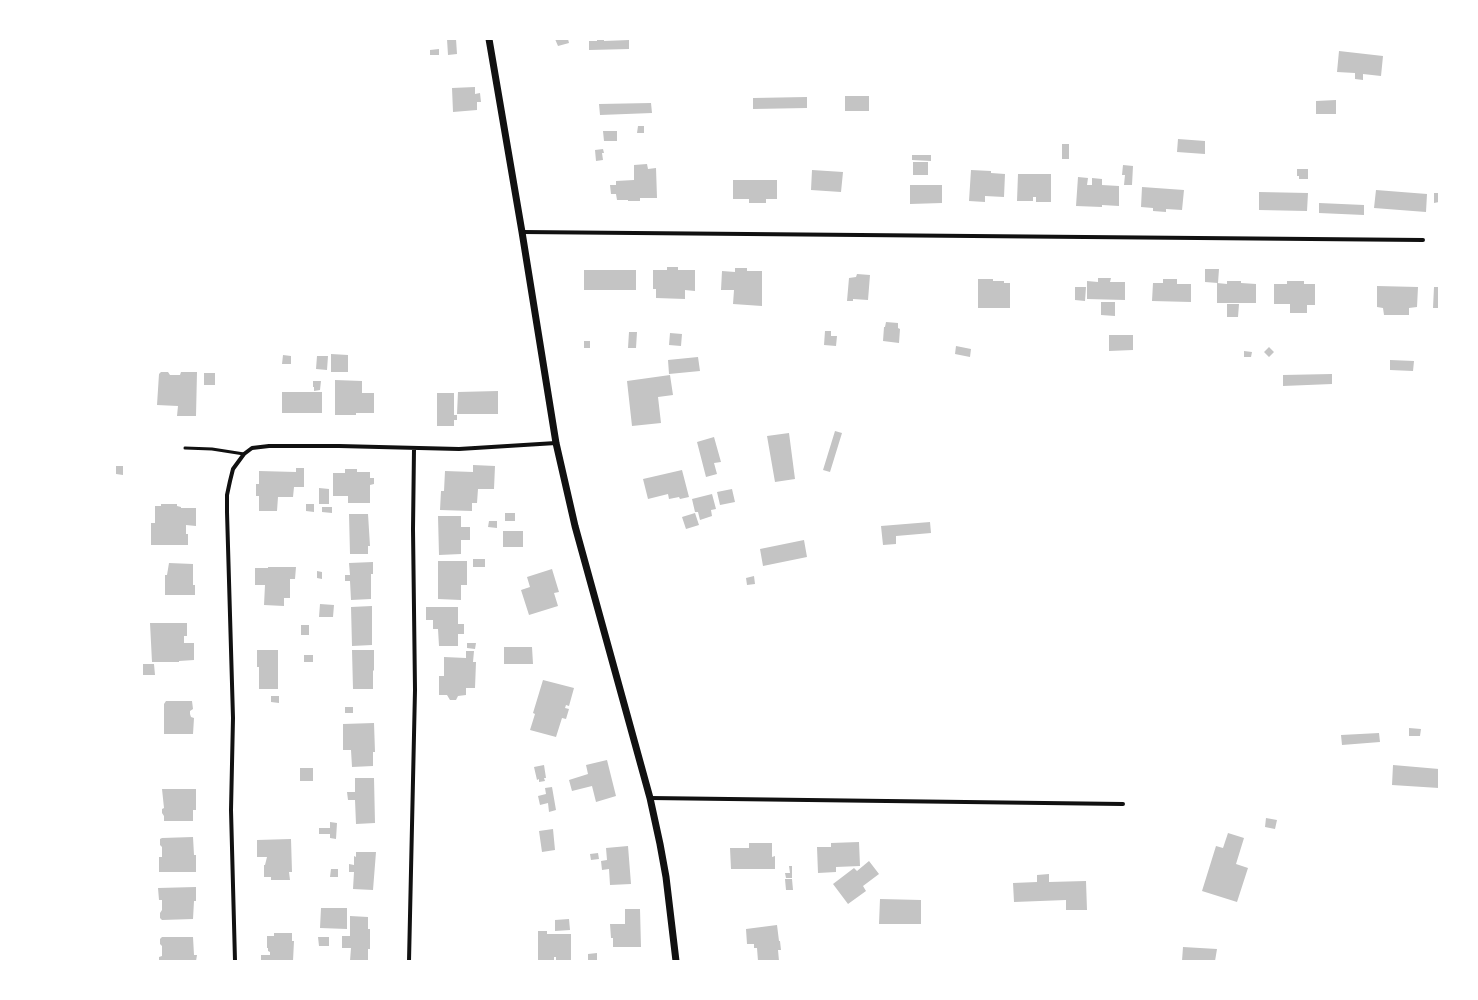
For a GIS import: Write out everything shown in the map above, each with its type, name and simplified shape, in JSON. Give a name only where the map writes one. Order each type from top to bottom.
[{"type":"street","points":[[489,39],[556,443],[575,526],[650,798],[666,877],[676,961]]},
{"type":"street","points":[[522,232],[1423,240]]},
{"type":"street","points":[[235,961],[231,810],[233,718],[227,495],[233,469],[244,454],[252,448],[269,446],[339,446],[459,450],[556,443]]},
{"type":"street","points":[[409,961],[415,690],[413,529],[414,449]]},
{"type":"street","points":[[650,798],[1122,804]]},
{"type":"lane","points":[[185,448],[212,449],[244,454]]},
{"type":"building","points":[[447,39],[456,39],[457,54],[448,55]]},
{"type":"building","points":[[555,39],[568,39],[569,43],[558,46]]},
{"type":"building","points":[[597,39],[604,39],[604,41],[629,40],[629,49],[589,50],[589,41],[597,41]]},
{"type":"building","points":[[439,49],[439,55],[430,55],[430,50]]},
{"type":"building","points":[[1339,51],[1383,56],[1381,76],[1363,74],[1363,80],[1355,79],[1355,73],[1337,72]]},
{"type":"building","points":[[475,87],[475,94],[480,93],[481,102],[477,102],[477,110],[453,112],[452,88]]},
{"type":"building","points":[[845,96],[869,96],[869,111],[845,111]]},
{"type":"building","points":[[807,97],[807,108],[753,109],[753,98]]},
{"type":"building","points":[[1336,100],[1336,114],[1316,114],[1316,101]]},
{"type":"building","points":[[651,103],[652,113],[600,115],[599,104]]},
{"type":"building","points":[[638,126],[644,126],[644,133],[637,133]]},
{"type":"building","points":[[603,131],[617,131],[617,141],[604,141]]},
{"type":"building","points":[[1178,139],[1205,141],[1205,154],[1177,152]]},
{"type":"building","points":[[1062,144],[1069,144],[1069,159],[1062,159]]},
{"type":"building","points":[[603,149],[603,160],[596,161],[595,150]]},
{"type":"building","points":[[912,155],[931,155],[931,161],[912,160]]},
{"type":"building","points":[[913,162],[928,162],[928,175],[913,175]]},
{"type":"building","points":[[647,164],[648,169],[656,168],[657,198],[640,198],[640,201],[628,201],[617,200],[616,194],[611,194],[610,185],[616,185],[616,181],[634,180],[634,165]]},
{"type":"building","points":[[1123,165],[1133,166],[1132,185],[1124,185],[1125,175],[1122,175]]},
{"type":"building","points":[[1297,169],[1308,169],[1308,179],[1299,179],[1299,176],[1297,176]]},
{"type":"building","points":[[812,170],[843,172],[841,192],[811,190]]},
{"type":"building","points":[[971,170],[991,171],[991,173],[1005,174],[1004,197],[985,196],[985,202],[969,201]]},
{"type":"building","points":[[1018,174],[1051,174],[1051,202],[1036,202],[1036,197],[1033,197],[1033,201],[1017,201]]},
{"type":"building","points":[[1078,177],[1088,178],[1087,185],[1092,185],[1092,178],[1102,179],[1102,185],[1119,186],[1119,206],[1076,206]]},
{"type":"building","points":[[733,180],[777,180],[777,199],[766,199],[766,203],[749,203],[749,199],[733,199]]},
{"type":"building","points":[[910,185],[942,185],[942,203],[910,204]]},
{"type":"building","points":[[1142,187],[1184,190],[1182,210],[1166,209],[1166,212],[1153,211],[1153,208],[1141,207]]},
{"type":"building","points":[[1376,190],[1427,194],[1426,212],[1374,208]]},
{"type":"building","points":[[1259,192],[1308,193],[1307,211],[1259,210]]},
{"type":"building","points":[[1434,193],[1439,193],[1439,202],[1434,203]]},
{"type":"building","points":[[1319,203],[1364,205],[1364,215],[1319,213]]},
{"type":"building","points":[[667,267],[678,267],[678,270],[695,270],[695,291],[685,290],[685,299],[656,298],[656,289],[653,289],[653,270],[667,270]]},
{"type":"building","points":[[735,268],[747,268],[747,271],[762,271],[762,306],[733,304],[734,290],[721,290],[722,271],[735,272]]},
{"type":"building","points":[[1205,269],[1219,269],[1218,283],[1205,282]]},
{"type":"building","points":[[584,270],[636,270],[636,290],[584,290]]},
{"type":"building","points":[[857,274],[870,275],[868,300],[853,299],[853,301],[847,301],[849,278],[856,277]]},
{"type":"building","points":[[1098,278],[1111,278],[1110,282],[1125,282],[1125,300],[1087,299],[1087,281],[1098,282]]},
{"type":"building","points":[[978,279],[993,279],[993,281],[1004,281],[1004,283],[1010,283],[1010,308],[978,308]]},
{"type":"building","points":[[1163,279],[1177,279],[1177,284],[1191,284],[1191,302],[1152,301],[1153,283],[1163,283]]},
{"type":"building","points":[[1227,281],[1241,281],[1241,283],[1256,284],[1256,303],[1217,303],[1217,283],[1227,284]]},
{"type":"building","points":[[1287,281],[1304,281],[1304,284],[1315,284],[1315,305],[1307,305],[1307,313],[1290,313],[1290,304],[1274,304],[1274,284],[1287,284]]},
{"type":"building","points":[[1377,286],[1418,287],[1417,307],[1409,308],[1409,315],[1384,315],[1383,308],[1377,307]]},
{"type":"building","points":[[1075,287],[1086,287],[1085,301],[1075,300]]},
{"type":"building","points":[[1434,287],[1439,287],[1439,308],[1433,308]]},
{"type":"building","points":[[1101,302],[1115,302],[1115,316],[1101,315]]},
{"type":"building","points":[[1227,304],[1239,304],[1238,317],[1227,317]]},
{"type":"building","points":[[886,322],[898,323],[898,328],[900,329],[899,343],[883,341]]},
{"type":"building","points":[[825,331],[831,331],[831,336],[837,336],[836,346],[824,345]]},
{"type":"building","points":[[629,332],[637,332],[636,348],[628,348]]},
{"type":"building","points":[[670,333],[682,334],[681,346],[669,345]]},
{"type":"building","points":[[1109,335],[1133,335],[1133,350],[1109,351]]},
{"type":"building","points":[[584,341],[590,341],[590,348],[584,348]]},
{"type":"building","points":[[956,346],[971,349],[970,357],[955,354]]},
{"type":"building","points":[[1269,347],[1274,352],[1269,357],[1264,352]]},
{"type":"building","points":[[1244,351],[1252,352],[1251,357],[1244,357]]},
{"type":"building","points":[[331,354],[348,355],[348,372],[331,372]]},
{"type":"building","points":[[283,355],[291,356],[291,364],[282,364]]},
{"type":"building","points":[[317,356],[328,356],[327,370],[316,369]]},
{"type":"building","points":[[698,357],[700,371],[669,374],[668,360]]},
{"type":"building","points":[[1390,360],[1414,361],[1413,371],[1390,370]]},
{"type":"building","points":[[161,372],[168,372],[170,375],[180,375],[181,372],[197,372],[196,416],[177,416],[178,406],[157,405],[159,374]]},
{"type":"building","points":[[204,373],[215,373],[215,385],[204,385]]},
{"type":"building","points":[[1332,374],[1332,384],[1283,386],[1283,375]]},
{"type":"building","points":[[670,375],[673,395],[658,397],[661,423],[632,426],[627,381]]},
{"type":"building","points":[[335,380],[362,381],[362,393],[374,393],[374,413],[335,415]]},
{"type":"building","points":[[313,381],[321,381],[320,390],[314,391]]},
{"type":"building","points":[[498,391],[498,414],[457,414],[458,392]]},
{"type":"building","points":[[282,392],[322,392],[322,413],[282,413]]},
{"type":"building","points":[[437,393],[454,393],[454,415],[457,415],[457,420],[454,420],[454,426],[437,426]]},
{"type":"building","points":[[835,431],[842,433],[830,472],[823,470]]},
{"type":"building","points":[[789,433],[795,479],[775,482],[767,436]]},
{"type":"building","points":[[714,437],[721,462],[714,463],[717,474],[706,477],[697,442]]},
{"type":"building","points":[[473,465],[495,466],[494,489],[478,489],[477,503],[472,503],[472,511],[440,510],[441,491],[444,491],[445,471],[473,472]]},
{"type":"building","points":[[116,466],[123,466],[123,475],[116,474]]},
{"type":"building","points":[[296,468],[304,468],[304,487],[294,487],[293,497],[278,497],[277,511],[259,511],[259,496],[256,496],[256,484],[259,484],[259,471],[296,472]]},
{"type":"building","points":[[345,469],[357,469],[357,472],[370,472],[370,478],[374,478],[374,484],[370,485],[370,503],[348,503],[348,496],[333,496],[333,473],[345,473]]},
{"type":"building","points":[[682,470],[689,497],[669,499],[668,494],[648,499],[643,479]]},
{"type":"building","points":[[319,488],[329,489],[329,504],[319,504]]},
{"type":"building","points":[[732,489],[735,502],[720,505],[717,492]]},
{"type":"building","points":[[712,494],[716,509],[711,510],[712,516],[700,520],[698,512],[695,512],[692,499]]},
{"type":"building","points":[[161,504],[177,504],[177,506],[181,508],[196,508],[196,526],[186,525],[188,545],[151,545],[151,523],[155,523],[155,506],[161,506]]},
{"type":"building","points":[[306,504],[314,504],[314,512],[306,511]]},
{"type":"building","points":[[322,507],[332,507],[332,513],[322,512]]},
{"type":"building","points":[[505,513],[515,513],[515,521],[505,521]]},
{"type":"building","points":[[695,513],[699,525],[686,529],[682,517]]},
{"type":"building","points":[[349,514],[368,514],[370,546],[368,546],[368,554],[350,554]]},
{"type":"building","points":[[438,516],[461,516],[461,527],[470,527],[470,540],[461,540],[461,554],[439,555]]},
{"type":"building","points":[[489,521],[497,521],[497,528],[488,527]]},
{"type":"building","points":[[930,522],[931,533],[896,536],[896,544],[883,545],[881,526]]},
{"type":"building","points":[[503,531],[523,531],[523,547],[503,547]]},
{"type":"building","points":[[804,540],[807,557],[763,566],[760,549]]},
{"type":"building","points":[[473,559],[485,559],[485,567],[473,567]]},
{"type":"building","points":[[438,561],[467,561],[467,585],[461,585],[461,600],[438,599]]},
{"type":"building","points":[[373,562],[373,574],[371,574],[371,599],[351,600],[350,581],[345,581],[345,575],[350,575],[349,563]]},
{"type":"building","points":[[169,563],[193,564],[193,585],[195,585],[195,595],[165,595],[165,575],[167,575]]},
{"type":"building","points":[[296,567],[295,579],[290,579],[290,598],[284,598],[284,606],[264,605],[265,585],[255,585],[255,568]]},
{"type":"building","points":[[552,569],[559,592],[554,593],[558,606],[529,615],[521,590],[530,587],[527,577]]},
{"type":"building","points":[[317,571],[322,572],[322,579],[317,578]]},
{"type":"building","points":[[754,576],[755,584],[747,585],[746,578]]},
{"type":"building","points":[[320,604],[334,605],[333,617],[319,617]]},
{"type":"building","points":[[372,606],[372,645],[352,646],[351,607]]},
{"type":"building","points":[[426,607],[458,607],[458,624],[464,624],[464,634],[458,634],[458,646],[439,646],[438,629],[433,629],[433,620],[426,620]]},
{"type":"building","points":[[150,623],[187,623],[187,636],[184,636],[184,643],[194,643],[194,660],[179,662],[152,662]]},
{"type":"building","points":[[301,625],[309,625],[309,635],[301,635]]},
{"type":"building","points":[[467,643],[476,643],[475,649],[467,648]]},
{"type":"building","points":[[504,647],[532,647],[533,664],[504,664]]},
{"type":"building","points":[[257,650],[278,650],[278,689],[259,689]]},
{"type":"building","points":[[352,650],[374,650],[373,689],[353,689]]},
{"type":"building","points":[[466,651],[474,651],[473,662],[476,662],[475,688],[466,688],[466,695],[458,696],[456,700],[450,700],[447,695],[439,695],[439,676],[444,676],[444,657],[466,658]]},
{"type":"building","points":[[304,655],[313,655],[313,662],[304,662]]},
{"type":"building","points":[[143,664],[154,664],[155,675],[143,675]]},
{"type":"building","points":[[543,680],[574,688],[569,706],[566,705],[565,708],[569,709],[566,719],[562,718],[556,737],[530,730],[535,714],[533,713]]},
{"type":"building","points":[[271,696],[279,696],[279,703],[271,702]]},
{"type":"building","points":[[166,701],[192,701],[193,709],[190,711],[190,714],[191,717],[194,718],[193,734],[164,734],[164,704]]},
{"type":"building","points":[[345,707],[353,707],[353,713],[345,713]]},
{"type":"building","points":[[374,723],[375,752],[373,752],[373,766],[352,767],[351,750],[343,750],[343,724]]},
{"type":"building","points":[[1409,728],[1421,729],[1420,736],[1409,736]]},
{"type":"building","points":[[1379,733],[1380,742],[1342,745],[1341,735]]},
{"type":"building","points":[[607,760],[616,796],[596,802],[592,786],[572,791],[569,780],[588,774],[586,765]]},
{"type":"building","points":[[544,765],[546,778],[544,778],[545,781],[539,782],[539,779],[537,780],[534,767]]},
{"type":"building","points":[[1393,765],[1439,769],[1439,788],[1392,785]]},
{"type":"building","points":[[300,768],[313,768],[313,781],[300,781]]},
{"type":"building","points":[[355,778],[374,778],[375,823],[356,824],[355,800],[348,800],[347,792],[355,792]]},
{"type":"building","points":[[552,787],[556,810],[549,812],[548,803],[540,805],[538,796],[546,794],[545,788]]},
{"type":"building","points":[[162,789],[196,789],[196,810],[193,810],[193,821],[164,821],[164,816],[162,813],[162,809],[164,808]]},
{"type":"building","points":[[1266,818],[1277,820],[1275,829],[1265,827]]},
{"type":"building","points":[[330,822],[337,823],[336,839],[330,838],[330,834],[319,834],[319,828],[330,828]]},
{"type":"building","points":[[553,829],[555,850],[542,852],[539,831]]},
{"type":"building","points":[[1228,833],[1244,838],[1236,864],[1248,868],[1237,902],[1202,891],[1216,846],[1223,848]]},
{"type":"building","points":[[193,837],[194,855],[196,855],[196,872],[159,872],[159,857],[162,857],[160,839]]},
{"type":"building","points":[[291,839],[292,872],[289,872],[290,880],[271,880],[271,877],[264,877],[264,865],[267,857],[257,857],[257,840]]},
{"type":"building","points":[[859,842],[860,866],[836,867],[836,872],[818,873],[817,847],[831,847],[831,843]]},
{"type":"building","points":[[749,843],[772,843],[772,857],[775,856],[775,869],[731,869],[730,848],[749,848]]},
{"type":"building","points":[[628,846],[631,884],[610,885],[609,869],[602,870],[601,861],[607,860],[606,848]]},
{"type":"building","points":[[356,852],[376,852],[373,890],[353,889],[354,872],[349,872],[349,864],[354,865],[354,856],[356,857]]},
{"type":"building","points":[[598,853],[599,859],[591,860],[590,854]]},
{"type":"building","points":[[869,861],[879,874],[863,886],[866,891],[848,904],[833,884],[854,868],[857,871]]},
{"type":"building","points":[[789,866],[792,866],[792,878],[786,878],[785,873],[790,873]]},
{"type":"building","points":[[331,869],[338,869],[338,877],[330,877]]},
{"type":"building","points":[[1049,874],[1049,882],[1086,881],[1087,910],[1066,910],[1066,900],[1014,902],[1013,883],[1037,882],[1037,875]]},
{"type":"building","points":[[785,879],[792,879],[793,890],[786,890]]},
{"type":"building","points":[[196,887],[196,901],[194,901],[193,919],[162,920],[160,918],[162,900],[159,900],[158,888]]},
{"type":"building","points":[[880,899],[921,900],[921,924],[879,924]]},
{"type":"building","points":[[321,908],[347,908],[347,929],[320,928]]},
{"type":"building","points":[[625,909],[640,909],[641,947],[613,947],[610,924],[625,924]]},
{"type":"building","points":[[350,916],[368,917],[368,929],[370,929],[370,949],[368,949],[368,961],[350,961],[351,948],[342,948],[342,936],[350,936]]},
{"type":"building","points":[[569,919],[570,930],[555,931],[555,920]]},
{"type":"building","points":[[777,925],[781,950],[778,950],[779,961],[758,961],[757,948],[754,948],[754,944],[747,944],[746,929]]},
{"type":"building","points":[[538,931],[547,931],[547,934],[571,934],[571,961],[556,961],[556,957],[554,957],[554,961],[538,960]]},
{"type":"building","points":[[274,933],[292,933],[292,941],[294,941],[293,961],[261,961],[261,955],[270,955],[267,948],[267,936],[274,936]]},
{"type":"building","points":[[162,937],[193,937],[194,955],[197,955],[196,961],[159,961],[159,957],[162,956],[160,939]]},
{"type":"building","points":[[318,937],[329,937],[329,946],[319,946]]},
{"type":"building","points":[[1183,947],[1217,949],[1215,961],[1182,961]]},
{"type":"building","points":[[597,953],[597,961],[588,961],[588,954]]}]
